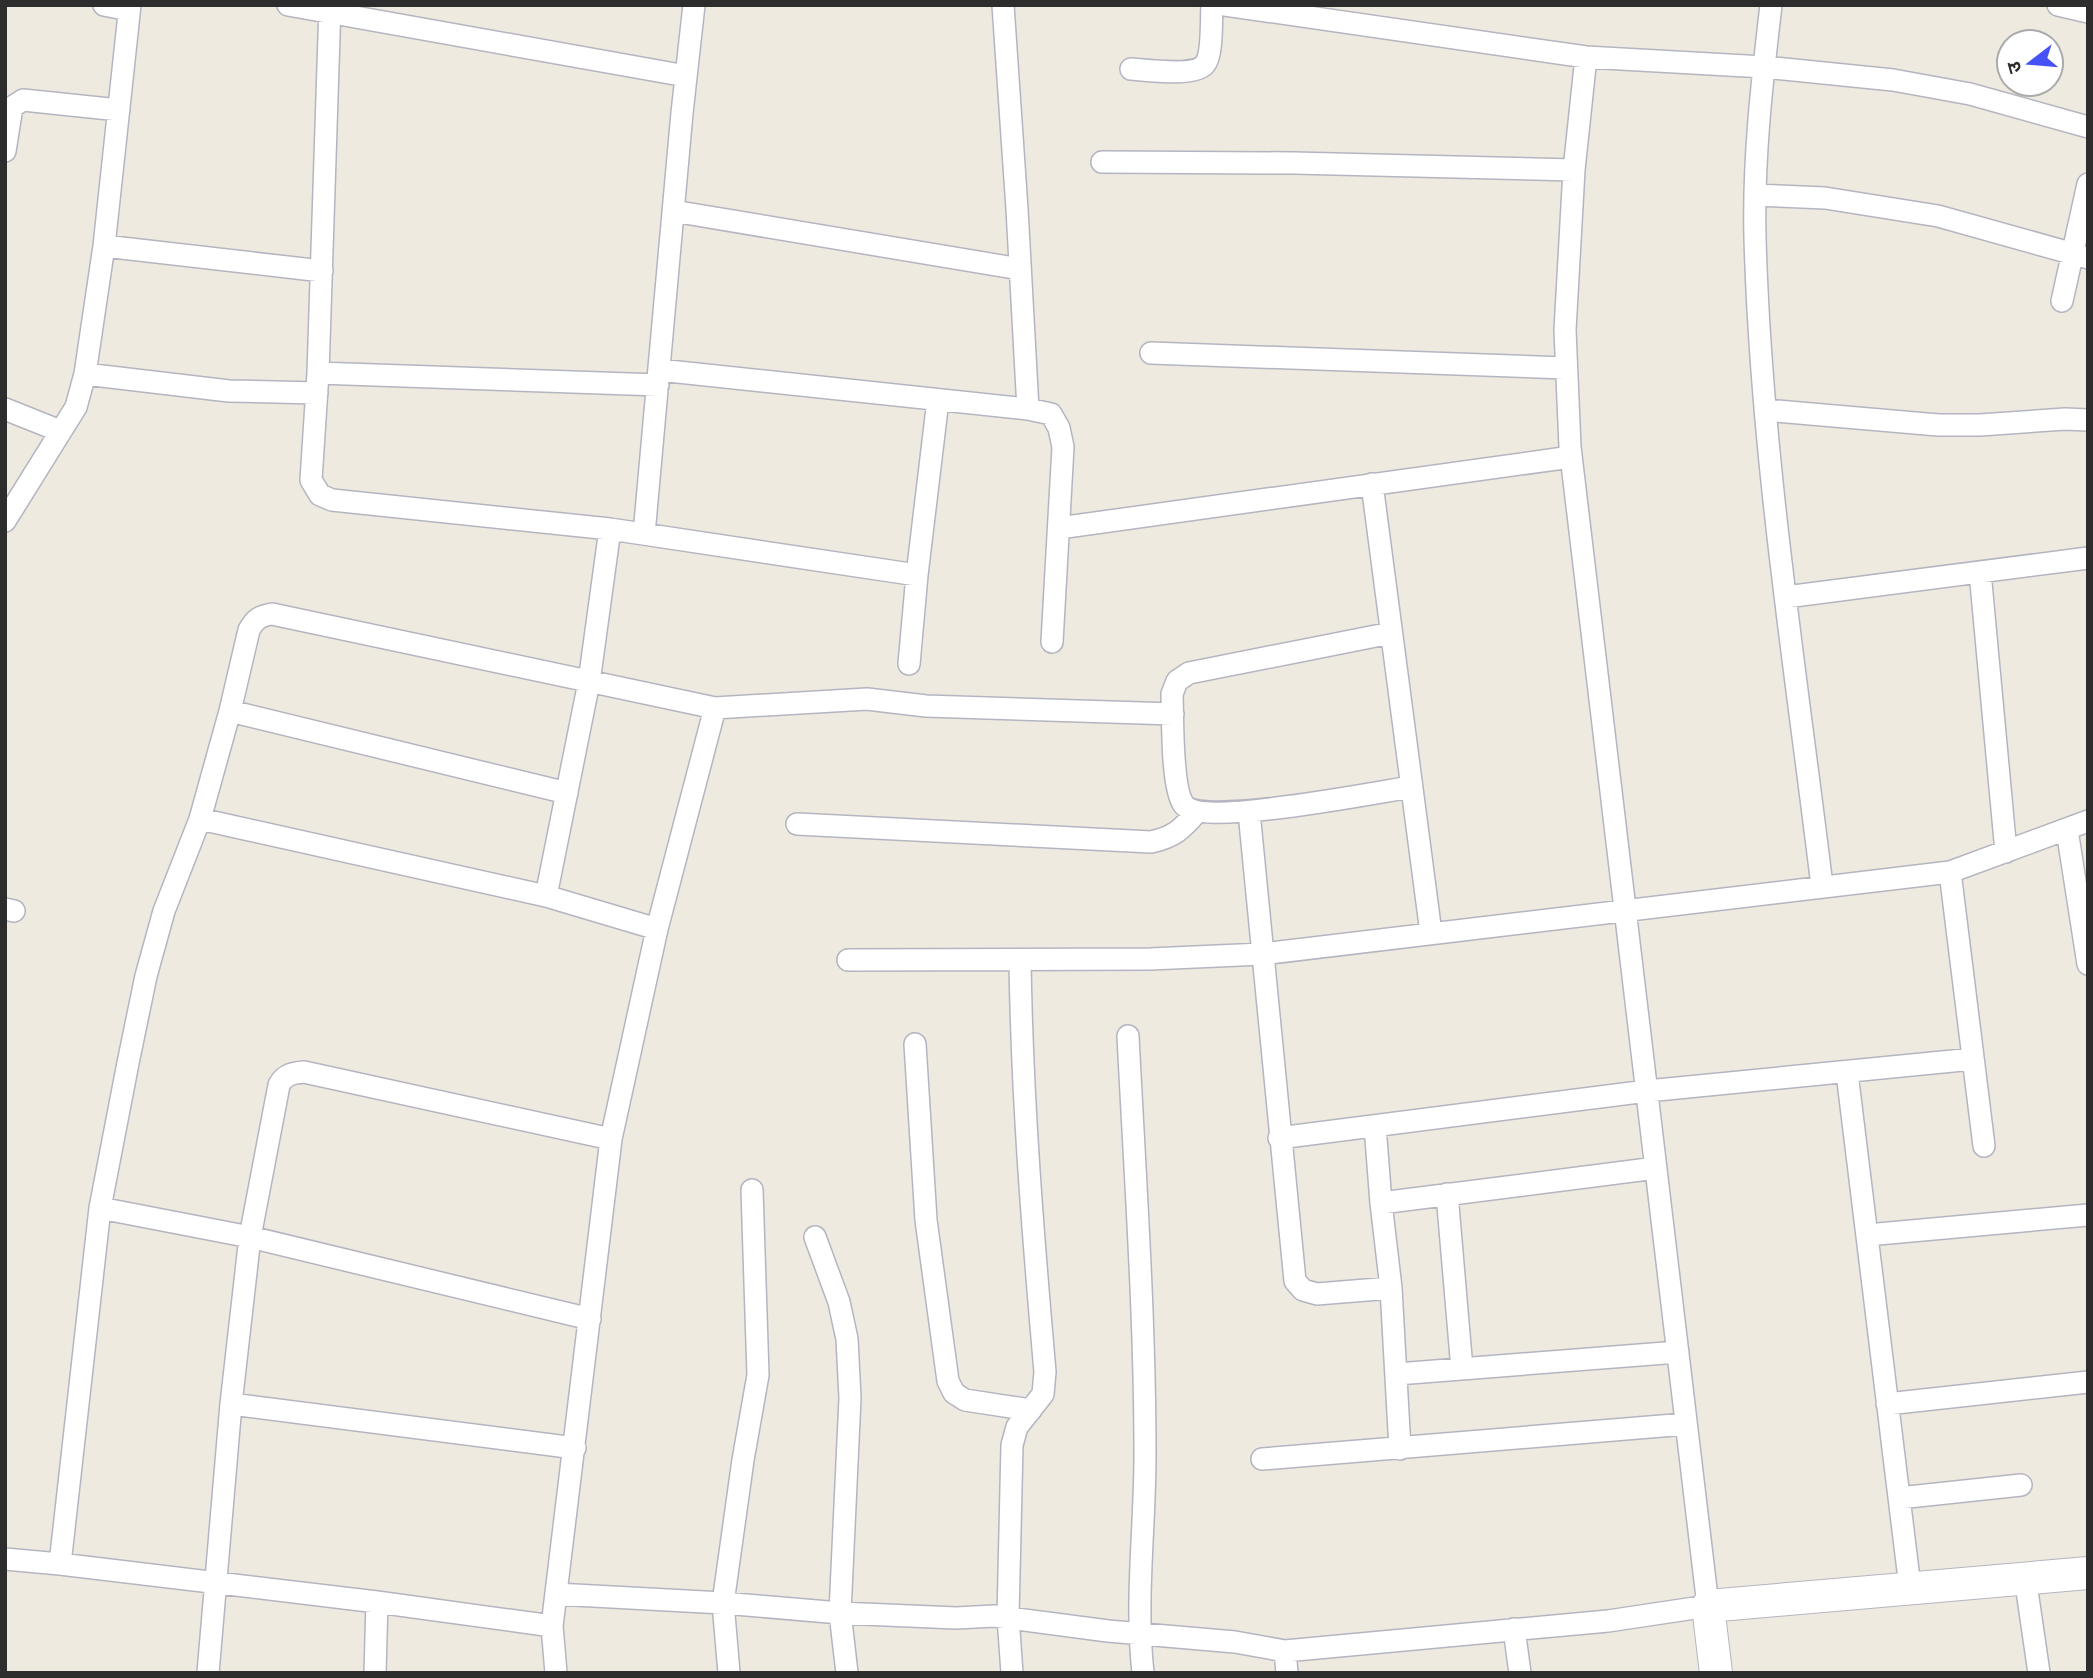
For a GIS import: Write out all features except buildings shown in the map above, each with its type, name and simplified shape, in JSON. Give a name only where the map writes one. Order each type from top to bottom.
[{"type":"street","points":[[5,521],[76,407],[85,374],[104,246],[130,7],[104,5]]},
{"type":"street","points":[[288,5],[329,9],[686,76]]},
{"type":"street","points":[[643,534],[694,5]]},
{"type":"street","points":[[1003,5],[1028,409]]},
{"type":"street","points":[[1131,69],[1189,72],[1201,68],[1206,64],[1209,54],[1212,5]]},
{"type":"street","points":[[1225,5],[1586,57],[1764,67],[1893,80],[1970,94],[2088,127]]},
{"type":"street","points":[[1771,5],[1764,67],[1755,237],[1765,410],[1822,886]]},
{"type":"street","points":[[2058,5],[2088,12]]},
{"type":"street","points":[[329,9],[318,383],[311,480],[320,495],[332,500],[610,529],[917,575]]},
{"type":"street","points":[[1586,57],[1574,170],[1565,330],[1565,369],[1572,457],[1716,1673]]},
{"type":"street","points":[[5,151],[12,107],[23,100],[119,110]]},
{"type":"street","points":[[1102,162],[1294,163],[1574,170]]},
{"type":"street","points":[[2062,301],[2080,256],[2088,184]]},
{"type":"street","points":[[1756,195],[1825,198],[1938,216],[2080,256]]},
{"type":"street","points":[[673,211],[1020,269]]},
{"type":"street","points":[[104,246],[322,271]]},
{"type":"street","points":[[1152,353],[1565,369]]},
{"type":"street","points":[[85,374],[229,391],[318,383],[659,378],[938,400],[1028,409],[1051,414],[1059,428],[1063,447],[1052,642]]},
{"type":"street","points":[[909,664],[938,400]]},
{"type":"street","points":[[5,409],[60,431]]},
{"type":"street","points":[[1765,410],[1938,425],[2088,420]]},
{"type":"street","points":[[1059,528],[1572,457]]},
{"type":"street","points":[[1372,484],[1431,933]]},
{"type":"street","points":[[546,896],[589,681],[610,529]]},
{"type":"street","points":[[1786,597],[2088,558]]},
{"type":"street","points":[[1980,572],[2006,852]]},
{"type":"street","points":[[60,1564],[100,1208],[146,976],[164,911],[200,819],[249,630],[254,621],[262,615],[272,614],[715,708],[867,698],[926,705],[1173,714]]},
{"type":"street","points":[[1391,633],[1189,673],[1177,681],[1172,694],[1177,790],[1185,807],[1197,812],[1248,812],[1411,787]]},
{"type":"street","points":[[556,1673],[552,1626],[611,1139],[657,929],[715,708]]},
{"type":"street","points":[[230,711],[566,793]]},
{"type":"street","points":[[797,824],[1151,842],[1180,831],[1197,812]]},
{"type":"street","points":[[1248,812],[1295,1281],[1304,1290],[1317,1294],[1391,1288]]},
{"type":"street","points":[[200,819],[546,896],[657,929]]},
{"type":"street","points":[[848,960],[1020,961],[1262,954],[1950,872],[2088,821]]},
{"type":"street","points":[[2067,830],[2088,964]]},
{"type":"street","points":[[1950,872],[1984,1146]]},
{"type":"street","points":[[1012,1673],[1008,1617],[1012,1445],[1017,1427],[1043,1394],[1045,1372],[1030,1205],[1021,1049],[1020,961]]},
{"type":"street","points":[[1128,1036],[1145,1443],[1139,1633],[1143,1673]]},
{"type":"street","points":[[915,1044],[926,1220],[948,1381],[954,1393],[965,1400],[1031,1410]]},
{"type":"street","points":[[1279,1138],[1647,1091],[1973,1059]]},
{"type":"street","points":[[208,1673],[231,1404],[250,1237],[282,1079],[290,1074],[304,1072],[611,1139]]},
{"type":"street","points":[[1847,1073],[1910,1587]]},
{"type":"street","points":[[1376,1126],[1381,1203],[1391,1288],[1400,1448]]},
{"type":"street","points":[[1381,1203],[1656,1168]]},
{"type":"street","points":[[729,1673],[723,1602],[758,1375],[752,1190]]},
{"type":"street","points":[[1447,1194],[1462,1368]]},
{"type":"street","points":[[100,1208],[250,1237],[590,1319]]},
{"type":"street","points":[[1867,1236],[2088,1215]]},
{"type":"street","points":[[815,1237],[839,1302],[847,1339],[850,1398],[840,1613],[847,1673]]},
{"type":"street","points":[[1397,1374],[1678,1352]]},
{"type":"street","points":[[1887,1404],[2088,1382]]},
{"type":"street","points":[[231,1404],[575,1448]]},
{"type":"street","points":[[1262,1459],[1686,1424]]},
{"type":"street","points":[[1899,1498],[2021,1485]]},
{"type":"street","points":[[5,1559],[377,1602],[552,1626]]},
{"type":"street","points":[[556,1594],[723,1602],[840,1613],[1008,1617],[1235,1642],[1285,1651],[1608,1621],[1708,1606],[2088,1573]]},
{"type":"street","points":[[2025,1577],[2039,1673]]},
{"type":"street","points":[[375,1673],[377,1602]]},
{"type":"street","points":[[1514,1629],[1520,1673]]},
{"type":"street","points":[[1285,1651],[1287,1673]]}]
